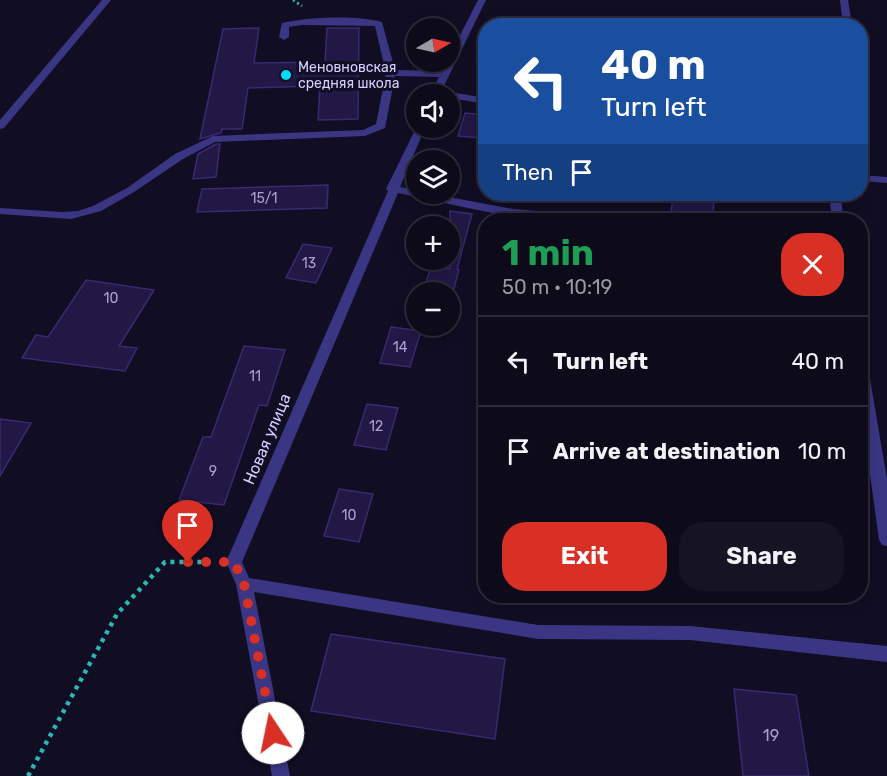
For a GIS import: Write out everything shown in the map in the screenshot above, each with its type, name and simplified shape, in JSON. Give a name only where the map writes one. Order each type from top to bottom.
[{"type":"lane","points":[[0,126],[107,0]]},
{"type":"lane","points":[[441,84],[482,0]]},
{"type":"lane","points":[[844,0],[847,18]]},
{"type":"lane","points":[[0,211],[78,214],[107,203],[193,146],[213,140],[365,134],[381,126],[391,73],[380,24],[302,22],[285,25],[284,37]]},
{"type":"lane","points":[[391,73],[446,74]]},
{"type":"lane","points":[[460,97],[478,100]]},
{"type":"lane","name":"Новая улица","points":[[234,562],[415,138]]},
{"type":"lane","points":[[868,178],[887,180]]},
{"type":"lane","points":[[392,189],[524,213]]},
{"type":"lane","points":[[868,402],[884,481],[887,540]]},
{"type":"lane","points":[[234,562],[244,584],[281,776]]},
{"type":"lane","points":[[244,584],[538,632],[690,633],[887,654]]},
{"type":"path","points":[[28,776],[117,614],[165,562],[234,562]]},
{"type":"building","name":"Меновновская средняя школа","points":[[259,28],[254,63],[325,62],[327,28],[359,28],[358,119],[318,120],[320,86],[248,88],[242,129],[222,129],[221,133],[200,139],[223,29]]},
{"type":"building","points":[[465,113],[478,114],[478,138],[460,136]]},
{"type":"building","points":[[220,144],[216,177],[193,179],[198,154]]},
{"type":"building","points":[[328,185],[327,208],[197,212],[202,189]]},
{"type":"building","points":[[672,201],[714,201],[713,213],[671,213]]},
{"type":"building","points":[[450,211],[472,214],[460,258],[460,216],[450,216]]},
{"type":"building","points":[[303,244],[332,248],[316,283],[286,278]]},
{"type":"building","points":[[430,270],[459,270],[456,282],[426,282]]},
{"type":"building","points":[[86,280],[154,290],[119,346],[137,348],[125,371],[22,358],[36,335],[48,337]]},
{"type":"building","points":[[391,327],[406,329],[406,336],[419,336],[410,367],[380,363]]},
{"type":"building","points":[[244,346],[285,350],[267,406],[259,405],[224,505],[179,500],[203,437],[211,437]]},
{"type":"building","points":[[367,404],[398,408],[386,450],[354,445]]},
{"type":"building","points":[[0,419],[31,423],[0,476]]},
{"type":"building","points":[[339,489],[373,494],[359,542],[324,536]]},
{"type":"building","points":[[331,634],[505,659],[495,739],[311,711]]},
{"type":"building","points":[[734,689],[796,695],[809,776],[743,776]]},
{"type":"place","name":"Меновновская средняя школа","points":[[286,75]]},
{"type":"route","points":[[188,562],[234,562],[244,584],[273,733]]}]
